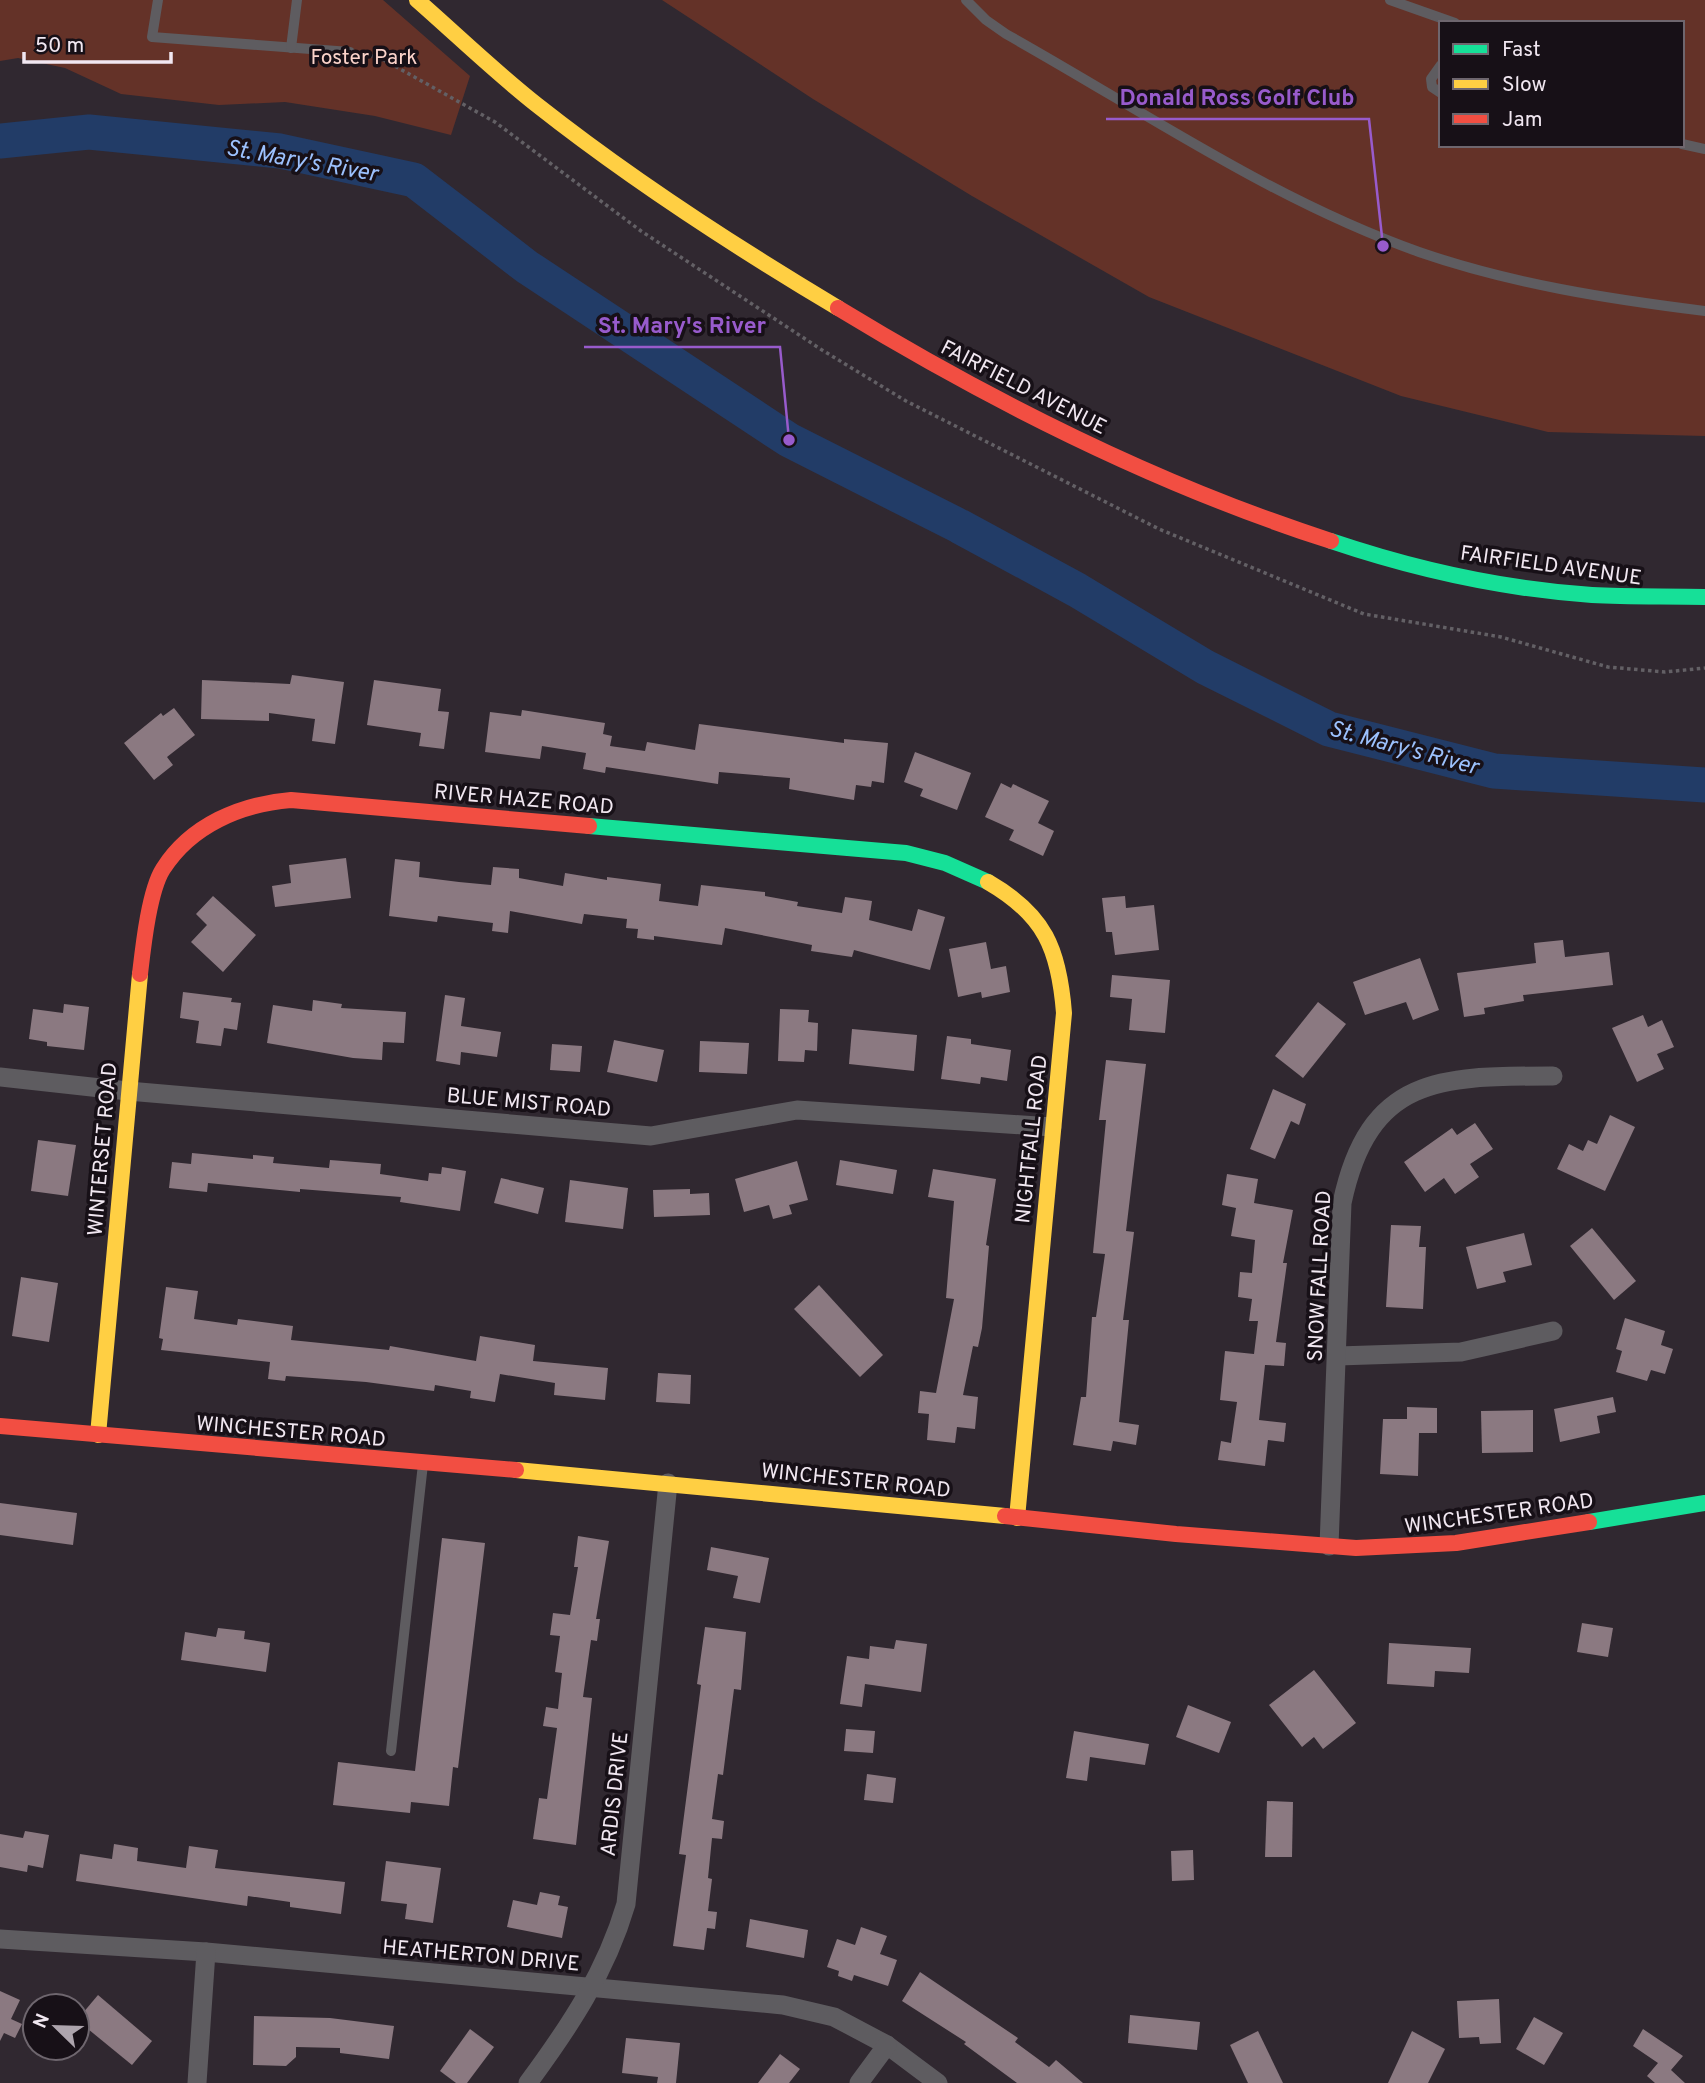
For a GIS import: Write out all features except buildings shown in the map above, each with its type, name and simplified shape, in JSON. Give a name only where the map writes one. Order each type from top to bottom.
[{"type":"street","name":"FAIRFIELD AVENUE","points":[[417,0],[536,105],[664,199],[795,283],[936,367],[1040,421],[1178,487],[1274,526],[1386,559],[1507,584],[1647,600],[1705,597]]},
{"type":"street","name":"RIVER HAZE ROAD","points":[[162,870],[200,829],[256,803],[291,800],[906,853]]},
{"type":"street","name":"NIGHTFALL ROAD","points":[[906,853],[970,871],[1015,900],[1045,931],[1060,968],[1064,1013],[1017,1518]]},
{"type":"street","name":"WINTERSET ROAD","points":[[98,1435],[144,934],[162,870]]},
{"type":"street","name":"SNOW FALL ROAD","points":[[1329,1546],[1342,1203],[1350,1165],[1380,1116],[1404,1096],[1439,1082],[1482,1076],[1553,1076]]},
{"type":"street","name":"BLUE MIST ROAD","points":[[0,1077],[128,1091],[650,1136],[797,1110],[1052,1127]]},
{"type":"street","points":[[1338,1356],[1461,1352],[1553,1331]]},
{"type":"street","name":"WINCHESTER ROAD","points":[[0,1426],[843,1498],[1017,1518],[1329,1546],[1415,1547],[1456,1543],[1705,1503]]},
{"type":"street","name":"ARDIS DRIVE","points":[[528,2083],[575,2020],[613,1947],[626,1904],[668,1483]]},
{"type":"street","name":"HEATHERTON DRIVE","points":[[0,1939],[206,1952],[783,2005],[834,2017],[887,2045],[938,2083]]},
{"type":"street","points":[[197,2083],[206,1952]]},
{"type":"street","points":[[859,2083],[887,2045]]},
{"type":"lane","points":[[158,0],[152,37],[350,52]]},
{"type":"lane","points":[[291,48],[296,0]]},
{"type":"lane","points":[[966,0],[986,20],[1006,34],[1249,176],[1364,230],[1419,251],[1511,279],[1646,304],[1705,311]]},
{"type":"lane","points":[[1390,0],[1449,21]]},
{"type":"lane","points":[[1439,68],[1431,79],[1432,87],[1439,92]]},
{"type":"lane","points":[[1684,144],[1705,149]]},
{"type":"lane","points":[[391,1751],[423,1464]]},
{"type":"green space","name":"Foster Park","points":[[0,0],[383,0],[470,76],[451,135],[375,116],[285,102],[219,105],[121,94],[65,68],[18,58],[0,61]]},
{"type":"green space","points":[[662,0],[1705,0],[1705,436],[1548,432],[1401,396],[1149,297],[972,196],[813,99]]},
{"type":"waterway","name":"St. Mary's River","points":[[0,141],[89,132],[280,151],[414,180],[527,267],[789,440],[959,526],[1077,590],[1205,667],[1329,729],[1494,771],[1705,785]]},
{"type":"traffic: fast","points":[[1331,541],[1427,569],[1526,588],[1592,595],[1705,597]]},
{"type":"traffic: fast","points":[[589,826],[906,853],[945,863],[988,882]]},
{"type":"traffic: fast","points":[[1589,1522],[1705,1503]]},
{"type":"traffic: slow","points":[[417,0],[491,67],[609,160],[760,261],[838,308]]},
{"type":"traffic: slow","points":[[988,882],[1023,907],[1046,936],[1058,970],[1064,1013],[1017,1518]]},
{"type":"traffic: slow","points":[[98,1435],[140,974]]},
{"type":"traffic: slow","points":[[516,1470],[1005,1516]]},
{"type":"traffic: jam","points":[[838,308],[956,377],[1078,439],[1202,494],[1331,541]]},
{"type":"traffic: jam","points":[[140,974],[150,905],[163,869],[174,854],[203,829],[254,806],[291,800],[589,826]]},
{"type":"traffic: jam","points":[[0,1426],[516,1470]]},
{"type":"traffic: jam","points":[[1005,1516],[1176,1534],[1356,1548],[1456,1543],[1589,1522]]},
{"type":"place","name":"Donald Ross Golf Club","points":[[1383,246]]},
{"type":"place","name":"St. Mary's River","points":[[789,440]]}]
